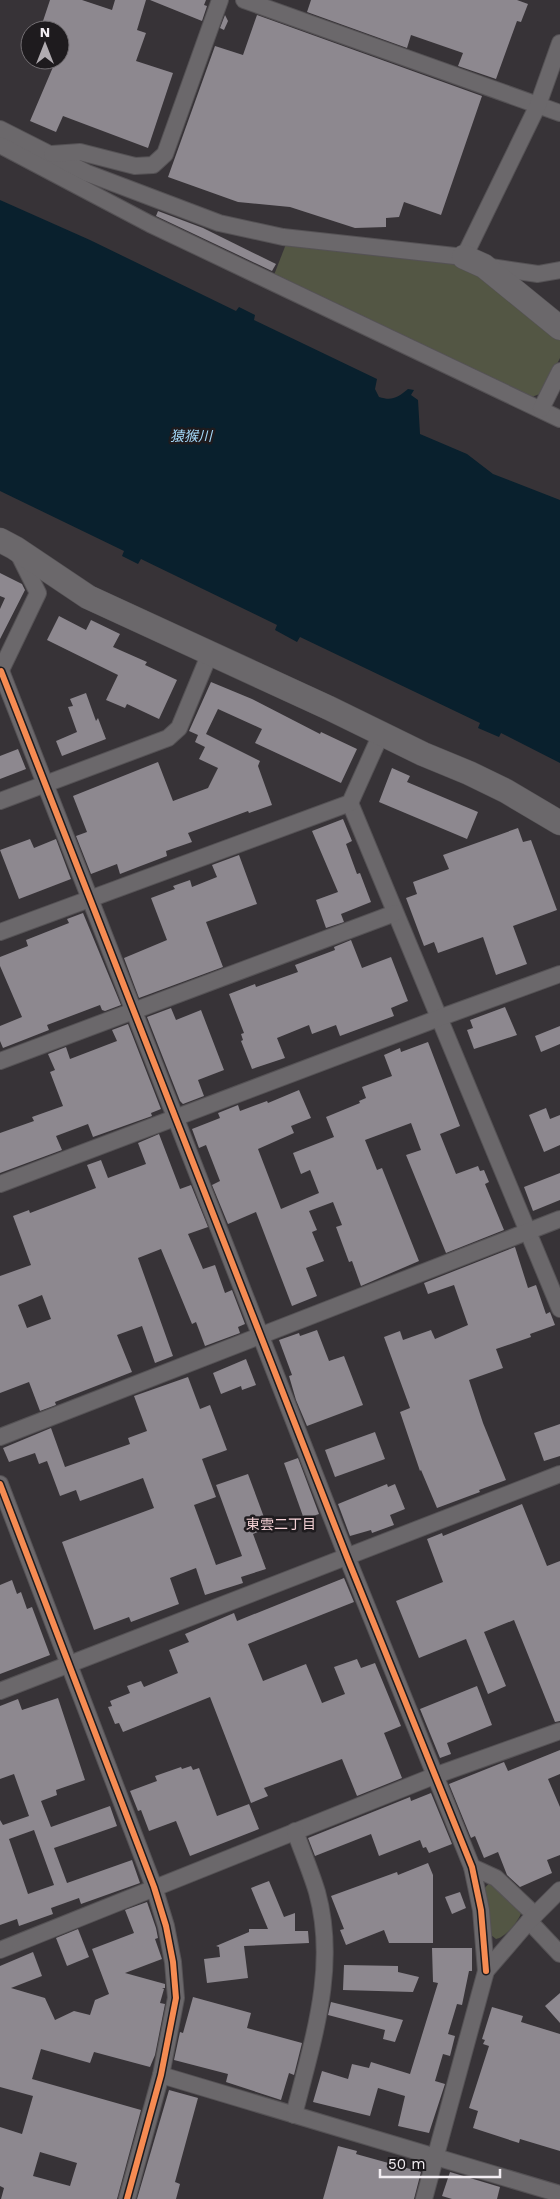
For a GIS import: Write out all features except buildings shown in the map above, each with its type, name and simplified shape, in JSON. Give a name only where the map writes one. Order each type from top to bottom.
[{"type":"street","points":[[52,154],[80,152],[135,166],[153,165],[159,160],[165,154],[220,0]]},
{"type":"street","points":[[244,0],[560,113]]},
{"type":"street","points":[[474,261],[538,105],[560,45]]},
{"type":"street","points":[[0,129],[87,173],[219,223],[283,238],[474,261],[538,274],[560,270]]},
{"type":"street","points":[[0,145],[150,224],[560,419]]},
{"type":"street","points":[[474,261],[560,328]]},
{"type":"street","points":[[541,409],[560,370]]},
{"type":"street","points":[[8,544],[88,598],[506,791],[560,822]]},
{"type":"street","points":[[8,544],[38,593],[0,671],[262,1335],[347,1557],[472,1867],[481,1910],[486,1971],[424,2199]]},
{"type":"street","points":[[0,801],[168,738],[179,728],[210,654]]},
{"type":"street","points":[[380,734],[350,803],[560,1309]]},
{"type":"street","points":[[0,932],[350,803]]},
{"type":"street","points":[[0,1061],[396,913]]},
{"type":"street","points":[[0,1184],[560,974]]},
{"type":"street","points":[[0,1437],[560,1218]]},
{"type":"street","points":[[0,1691],[560,1474]]},
{"type":"street","points":[[0,1484],[154,1887],[172,1953],[176,1998],[161,2075],[126,2199]]},
{"type":"street","points":[[0,1950],[434,1776],[560,1731]]},
{"type":"street","points":[[294,2115],[324,1994],[325,1941],[317,1893],[295,1831]]},
{"type":"street","points":[[472,1867],[496,1878],[532,1918],[560,1954]]},
{"type":"street","points":[[486,1971],[532,1918],[560,1890]]},
{"type":"street","points":[[161,2075],[560,2194]]},
{"type":"green space","points":[[286,244],[462,265],[481,272],[560,336],[560,358],[542,393],[532,397],[512,390],[274,275]]},
{"type":"green space","points":[[490,1882],[522,1910],[512,1928],[496,1939],[491,1935],[484,1889]]},
{"type":"water","name":"猿猴川","points":[[0,200],[90,240],[236,311],[239,307],[255,315],[254,320],[377,379],[375,389],[379,397],[391,399],[408,389],[414,390],[411,395],[418,400],[420,434],[467,454],[493,474],[560,500],[560,763],[501,733],[499,737],[478,728],[480,723],[300,637],[297,642],[275,630],[277,625],[141,559],[138,564],[122,556],[124,551],[0,491]]},
{"type":"cycle path","points":[[1,671],[347,1557],[472,1867],[481,1910],[486,1971]]},
{"type":"cycle path","points":[[0,1484],[154,1887],[166,1926],[173,1962],[176,1998],[161,2075],[127,2199]]},
{"type":"district","name":"東雲二丁目","points":[[281,1524]]}]
